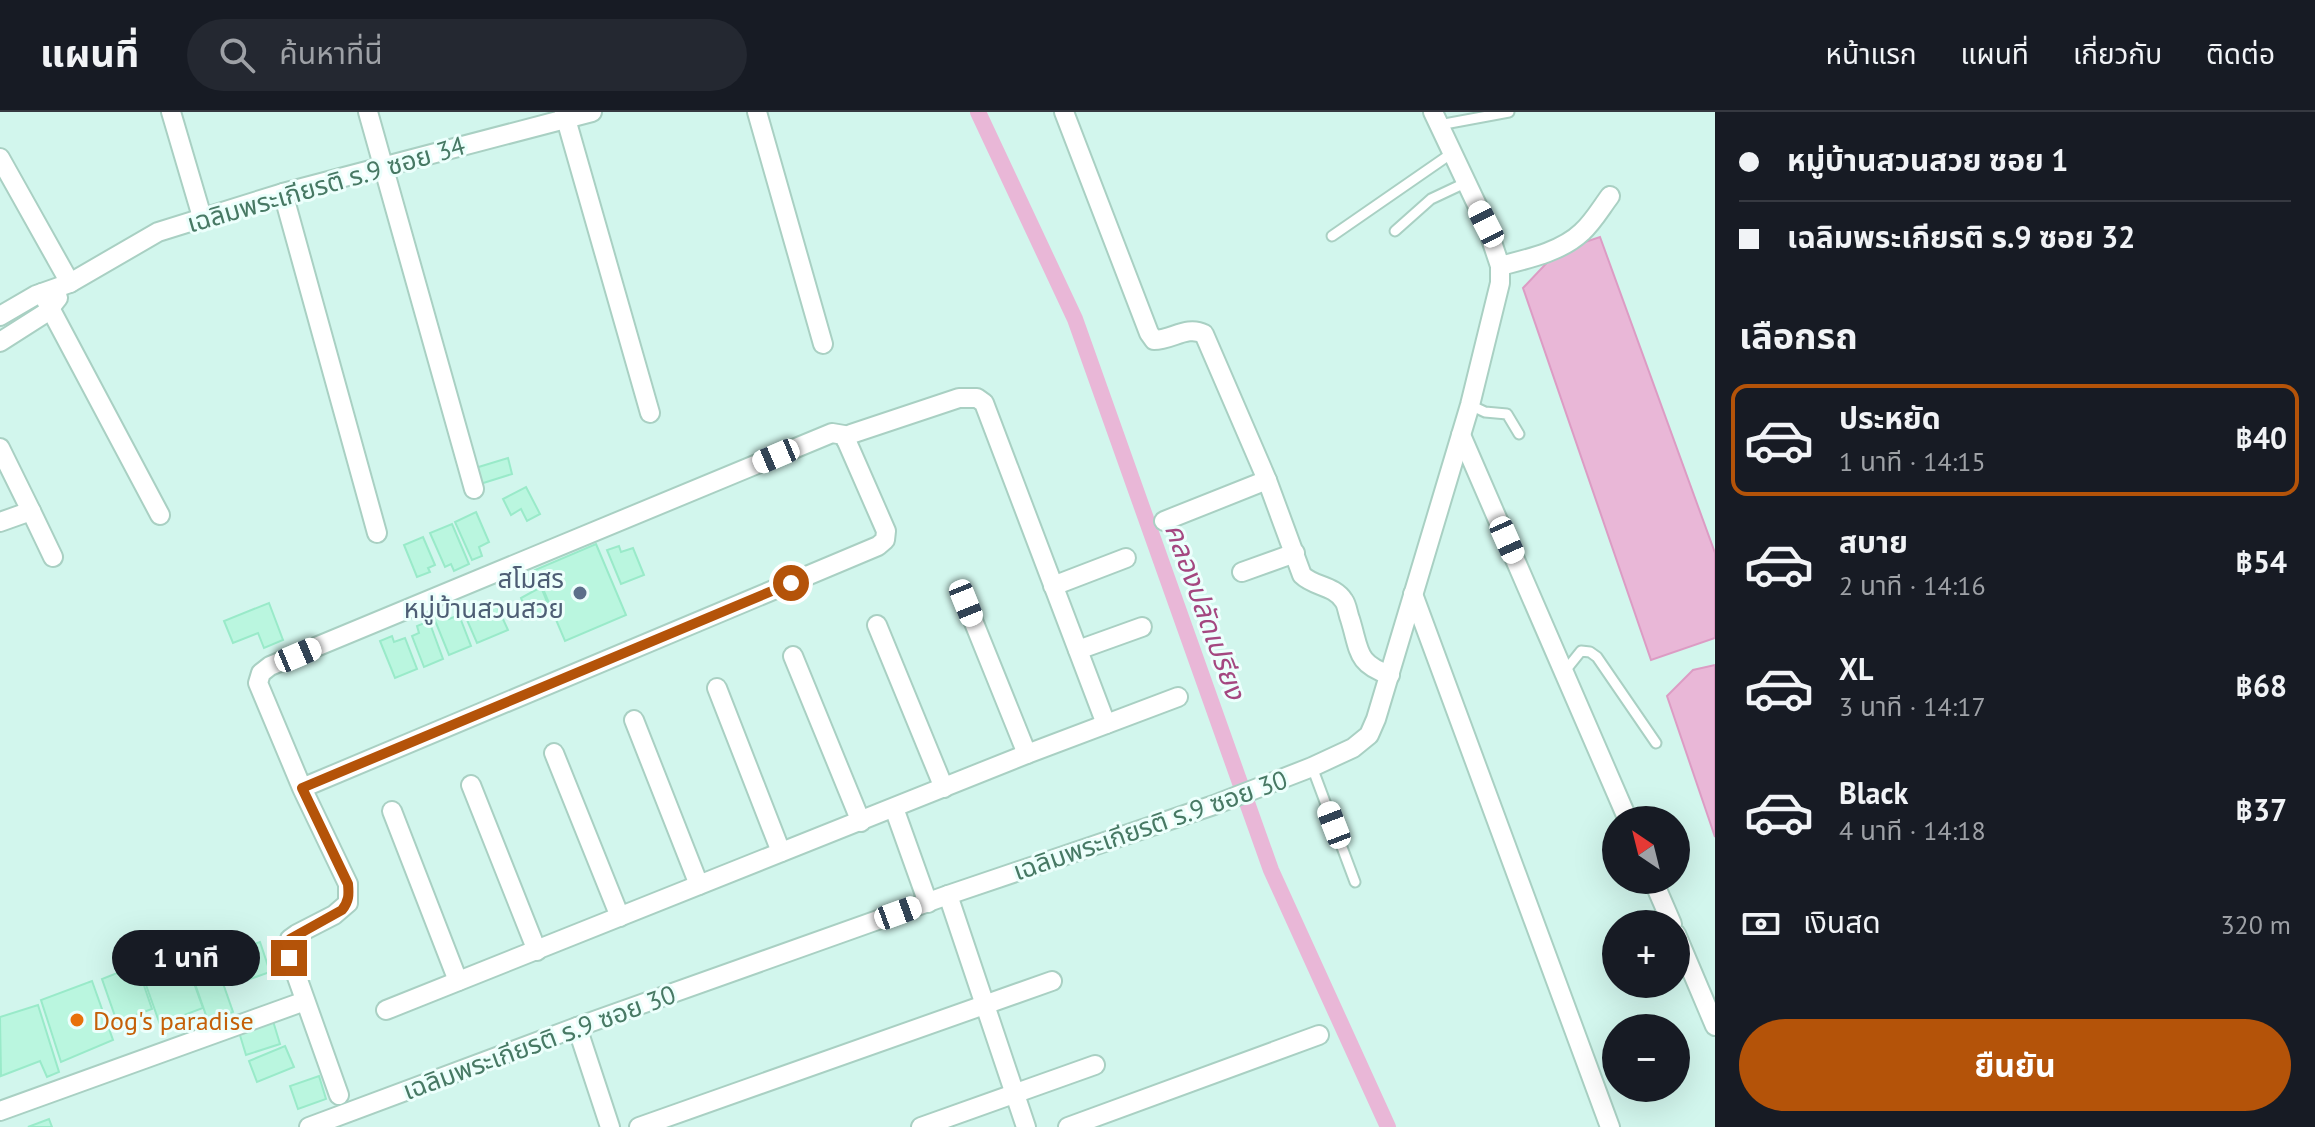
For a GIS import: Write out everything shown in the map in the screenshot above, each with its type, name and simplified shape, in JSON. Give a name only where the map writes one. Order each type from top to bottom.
[{"type":"street","points":[[171,112],[202,217]]},
{"type":"street","points":[[368,112],[474,489]]},
{"type":"street","name":"เฉลิมพระเกียรติ ร.9 ซอย 34","points":[[0,342],[46,300],[70,283],[158,232],[283,193],[565,116],[592,112]]},
{"type":"street","points":[[757,112],[823,344]]},
{"type":"street","points":[[1064,112],[1149,333],[1154,340],[1163,340],[1188,330],[1197,330],[1210,341],[1302,575],[1307,580],[1330,588],[1344,601],[1363,660],[1370,669],[1390,675]]},
{"type":"street","points":[[565,116],[650,413]]},
{"type":"street","name":"เฉลิมพระเกียรติ ร.9 ซอย 30","points":[[309,1127],[577,1027],[948,895],[1214,805],[1344,753],[1369,735],[1390,675],[1470,405],[1500,283],[1500,266],[1486,224],[1436,119]]},
{"type":"street","points":[[0,158],[70,283]]},
{"type":"street","points":[[283,193],[377,533]]},
{"type":"street","points":[[1500,266],[1565,243],[1582,232],[1610,196]]},
{"type":"street","points":[[46,300],[160,515]]},
{"type":"street","name":"เฉลิมพระเกียรติ ร.9 ซอย 34","points":[[0,316],[46,300]]},
{"type":"street","points":[[846,440],[851,434],[959,398],[977,398],[984,403],[1106,724]]},
{"type":"street","points":[[302,788],[878,546],[885,540],[886,531],[844,435],[832,433],[270,666],[261,673],[258,683],[302,788],[348,884],[348,903],[342,910],[297,934],[288,944],[289,958],[339,1095]]},
{"type":"street","points":[[1461,435],[1622,806]]},
{"type":"street","points":[[0,448],[53,557]]},
{"type":"street","points":[[1164,521],[1267,480]]},
{"type":"street","points":[[0,522],[31,511]]},
{"type":"street","points":[[1242,572],[1295,553]]},
{"type":"street","points":[[1053,586],[1126,558]]},
{"type":"street","points":[[1413,594],[1610,1127]]},
{"type":"street","points":[[966,603],[1027,754]]},
{"type":"street","points":[[877,625],[944,788]]},
{"type":"street","points":[[1078,650],[1142,627]]},
{"type":"street","points":[[793,656],[861,822]]},
{"type":"street","points":[[717,688],[781,852]]},
{"type":"street","points":[[386,1010],[1027,754],[1178,697]]},
{"type":"street","points":[[634,720],[699,885]]},
{"type":"street","points":[[554,753],[620,917]]},
{"type":"street","points":[[471,785],[537,951]]},
{"type":"street","points":[[894,808],[928,903]]},
{"type":"street","points":[[392,811],[458,981]]},
{"type":"street","points":[[948,895],[1026,1127]]},
{"type":"street","points":[[1690,967],[1715,1026]]},
{"type":"street","points":[[639,1127],[1052,981]]},
{"type":"street","points":[[0,1111],[305,1001]]},
{"type":"street","points":[[577,1027],[610,1127]]},
{"type":"street","points":[[1068,1127],[1319,1035]]},
{"type":"street","points":[[921,1127],[1095,1065]]},
{"type":"lane","points":[[1436,119],[1509,112]]},
{"type":"lane","points":[[1332,236],[1452,153]]},
{"type":"lane","points":[[1395,231],[1431,199],[1465,183]]},
{"type":"lane","points":[[1470,405],[1485,412],[1507,414],[1519,434]]},
{"type":"lane","points":[[1565,671],[1581,651],[1597,657],[1656,743]]},
{"type":"lane","points":[[1312,767],[1355,882]]},
{"type":"shaded area","points":[[0,112],[1715,112],[1715,1127],[0,1127]]},
{"type":"shaded area","points":[[1600,237],[1715,553],[1715,638],[1651,660],[1523,288],[1558,251]]},
{"type":"shaded area","points":[[1715,665],[1715,837],[1667,696],[1693,670]]},
{"type":"building","points":[[508,458],[512,474],[477,485],[472,469]]},
{"type":"building","points":[[526,487],[540,514],[527,521],[521,509],[511,515],[503,499]]},
{"type":"building","points":[[476,512],[489,542],[479,547],[482,556],[472,560],[455,522]]},
{"type":"building","points":[[452,524],[469,564],[454,571],[451,564],[445,567],[430,533]]},
{"type":"building","points":[[423,537],[435,565],[428,568],[430,572],[417,577],[404,545]]},
{"type":"building","name":"สโมสร หมู่บ้านสวนสวย","points":[[596,544],[626,615],[565,641],[535,570]]},
{"type":"building","points":[[619,546],[621,552],[633,548],[644,575],[621,584],[607,550]]},
{"type":"building","points":[[541,587],[551,612],[529,620],[521,598]]},
{"type":"building","points":[[269,603],[283,640],[264,648],[258,633],[233,643],[224,621]]},
{"type":"building","points":[[481,606],[483,612],[497,606],[508,630],[477,643],[464,613]]},
{"type":"building","points":[[446,614],[449,619],[459,615],[471,646],[449,655],[434,618]]},
{"type":"building","points":[[429,621],[443,659],[424,667],[412,636],[419,633],[417,626]]},
{"type":"building","points":[[392,636],[394,642],[405,638],[417,669],[395,678],[380,641]]},
{"type":"building","points":[[260,942],[270,972],[233,985],[222,955]]},
{"type":"building","points":[[183,953],[203,1008],[176,1018],[179,1027],[163,1033],[140,968]]},
{"type":"building","points":[[137,965],[152,1009],[117,1022],[102,979]]},
{"type":"building","points":[[218,969],[233,1012],[208,1021],[193,978]]},
{"type":"building","name":"Dog's paradise","points":[[92,981],[113,1040],[61,1062],[41,1000]]},
{"type":"building","points":[[38,1005],[59,1072],[47,1077],[40,1061],[1,1076],[0,1017]]},
{"type":"building","points":[[273,1021],[280,1044],[246,1055],[239,1032]]},
{"type":"building","points":[[285,1046],[294,1067],[257,1082],[249,1061]]},
{"type":"building","points":[[319,1076],[326,1099],[298,1109],[290,1086]]},
{"type":"building","points":[[49,1119],[52,1127],[28,1127]]},
{"type":"waterway","name":"คลองปลัดเปรียง","points":[[978,112],[1075,319],[1271,870],[1388,1127]]},
{"type":"place","name":"สโมสร หมู่บ้านสวนสวย","points":[[580,593]]},
{"type":"place","name":"Dog's paradise","points":[[77,1020]]},
{"type":"route","points":[[289,958],[287,949],[290,939],[342,910],[348,903],[349,895],[348,884],[302,788],[791,583]]}]
